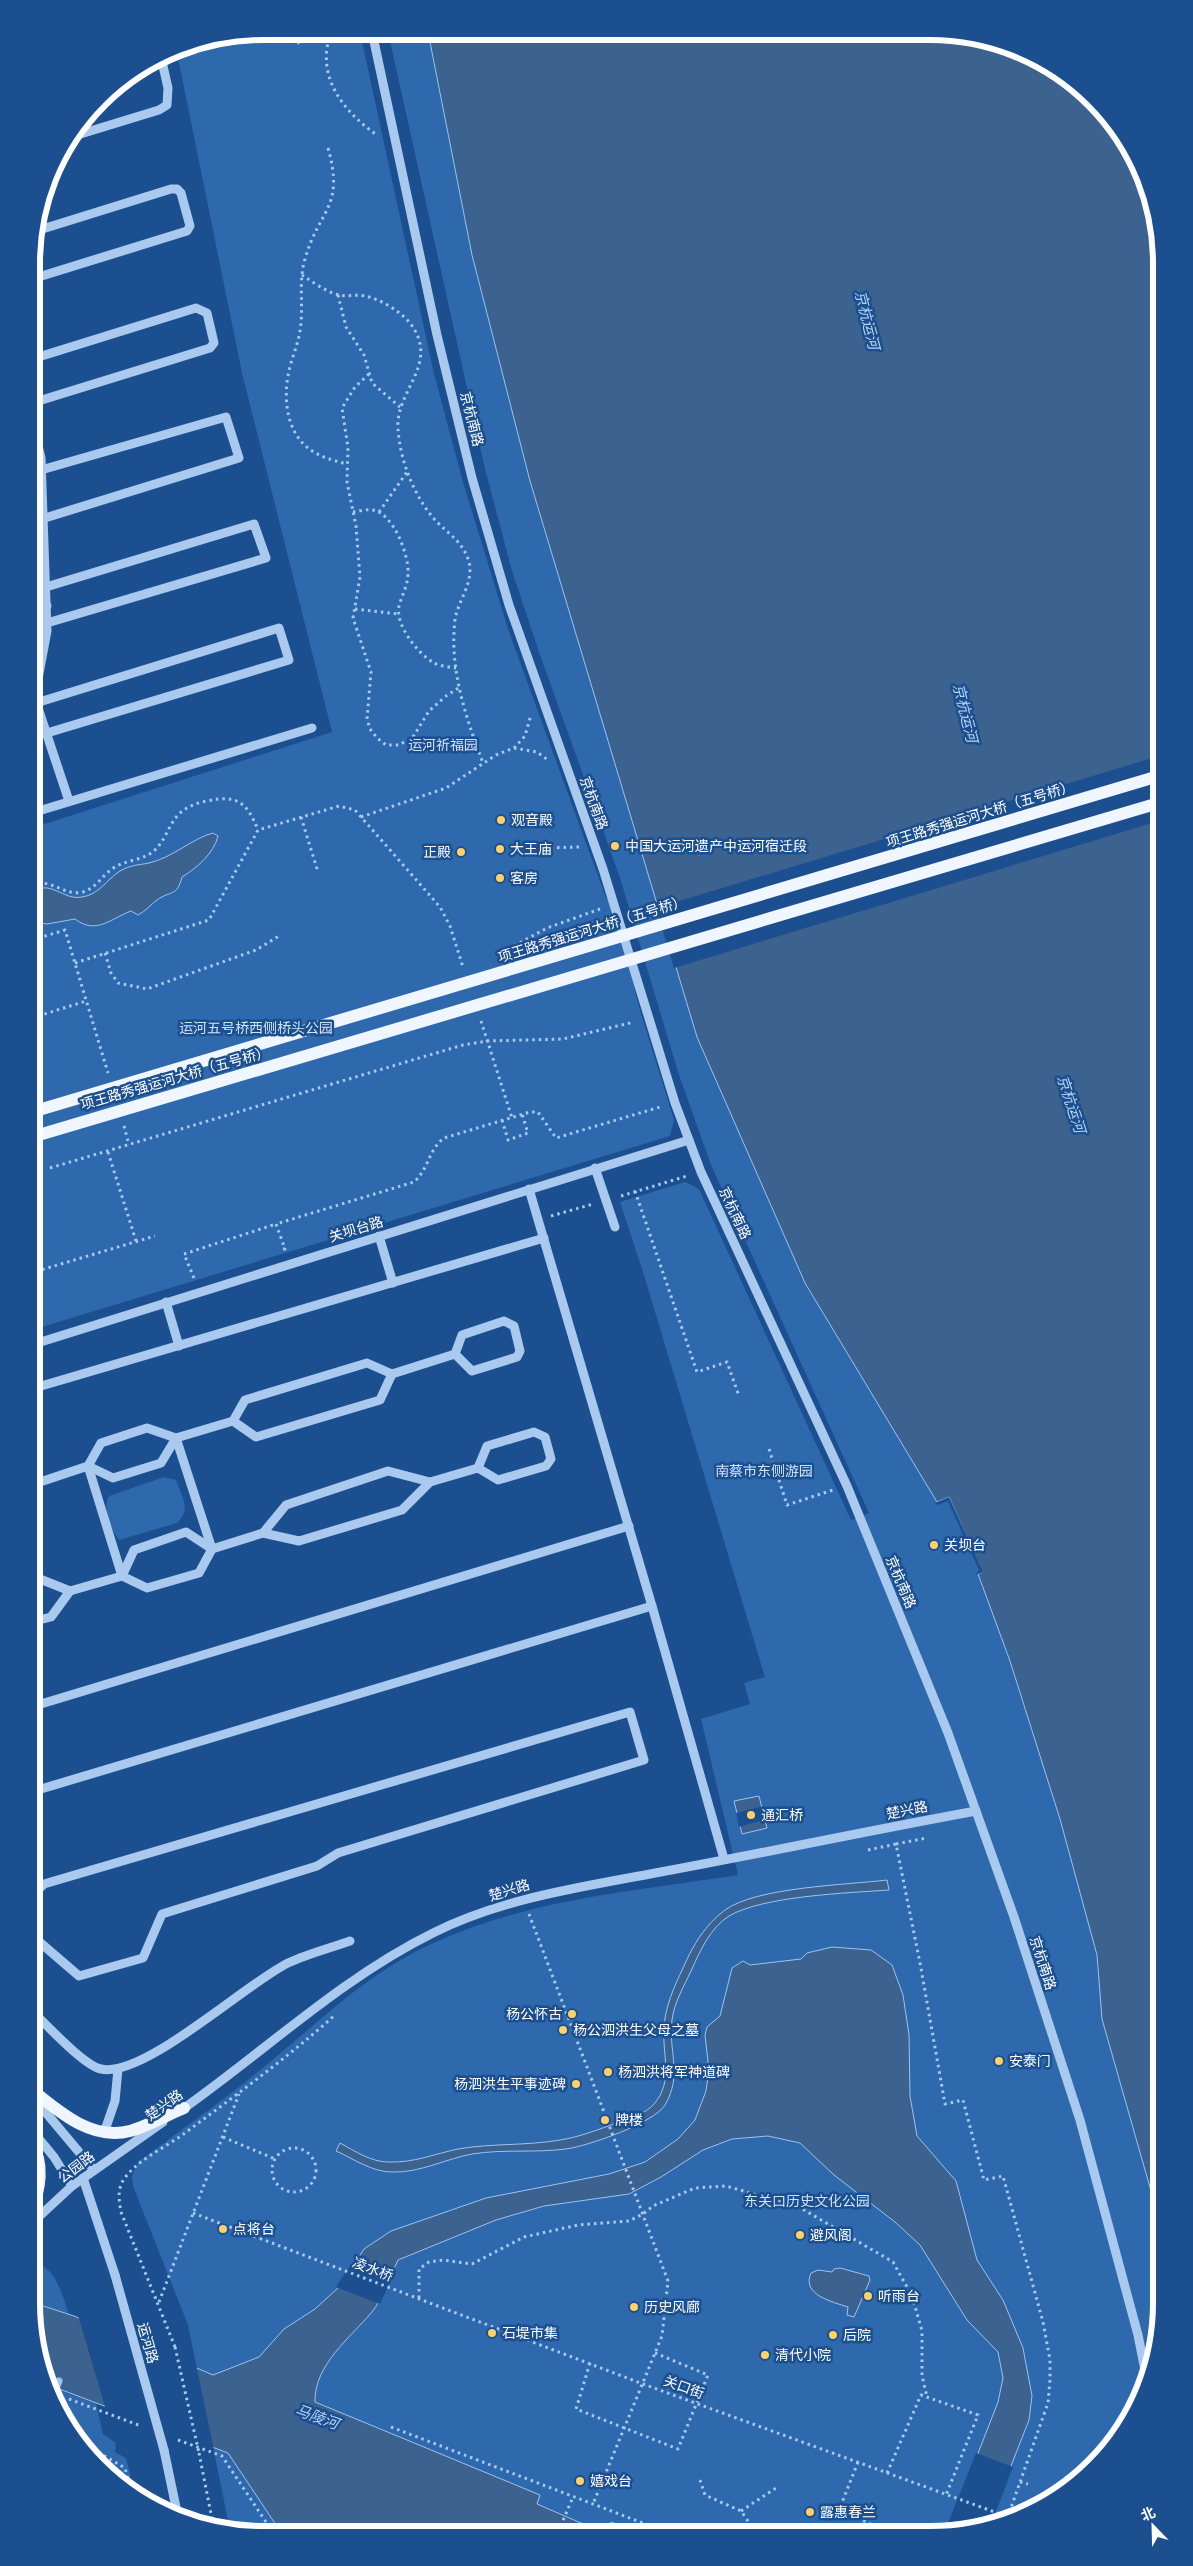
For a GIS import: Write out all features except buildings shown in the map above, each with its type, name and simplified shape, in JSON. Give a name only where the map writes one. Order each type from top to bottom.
[{"type":"main road","name":"项王路秀强运河大桥（五号桥）","points":[[40,1110],[1153,778]]},
{"type":"main road","name":"项王路秀强运河大桥（五号桥）","points":[[40,1134],[1153,805]]},
{"type":"main road","points":[[40,2096],[66,2116],[104,2133],[130,2131],[184,2108]]},
{"type":"street","name":"京杭南路","points":[[374,40],[436,335],[472,478],[509,605],[595,847],[675,1103],[701,1172],[846,1486],[948,1733],[1014,1916],[1080,2120],[1138,2335],[1144,2365]]},
{"type":"street","points":[[82,134],[159,110],[167,105],[168,88],[163,64]]},
{"type":"street","points":[[40,277],[187,231],[190,226],[181,193],[177,189],[171,189],[43,229]]},
{"type":"street","points":[[40,357],[196,308],[206,313],[214,337],[214,343],[210,348],[40,401]]},
{"type":"street","points":[[40,519],[239,458],[226,417],[41,470]]},
{"type":"street","points":[[40,464],[47,606],[47,623],[40,667]]},
{"type":"street","points":[[46,587],[254,524],[266,558],[47,623]]},
{"type":"street","points":[[40,608],[47,606]]},
{"type":"street","points":[[40,703],[279,628],[289,660],[47,733]]},
{"type":"street","points":[[40,715],[69,801]]},
{"type":"street","points":[[40,810],[312,728]]},
{"type":"street","name":"关坝台路","points":[[40,1341],[689,1140]]},
{"type":"street","points":[[596,1168],[615,1227]]},
{"type":"street","points":[[529,1189],[629,1526],[724,1859]]},
{"type":"street","points":[[379,1236],[393,1283]]},
{"type":"street","points":[[40,1384],[179,1346],[544,1238]]},
{"type":"street","points":[[166,1302],[179,1346]]},
{"type":"street","points":[[504,1321],[514,1326],[520,1351],[516,1357],[472,1371],[455,1354],[462,1335],[504,1321]]},
{"type":"street","points":[[122,1576],[88,1466],[101,1443],[147,1428],[176,1438],[233,1420],[245,1400],[367,1363],[392,1374],[455,1354]]},
{"type":"street","points":[[233,1420],[256,1437],[380,1400],[392,1374]]},
{"type":"street","points":[[40,1620],[51,1617],[70,1591],[122,1576],[147,1588],[199,1573],[212,1549],[263,1533],[299,1541],[402,1510],[430,1482],[478,1468],[498,1480],[546,1466],[551,1459],[545,1436],[534,1432],[487,1446],[478,1468]]},
{"type":"street","points":[[40,1480],[88,1466],[113,1478],[161,1463],[176,1438]]},
{"type":"street","points":[[176,1438],[212,1549]]},
{"type":"street","points":[[263,1533],[286,1505],[388,1471],[430,1482]]},
{"type":"street","points":[[40,1704],[629,1526]]},
{"type":"street","points":[[122,1576],[134,1550],[186,1532],[212,1549]]},
{"type":"street","points":[[40,1579],[70,1591]]},
{"type":"street","points":[[40,1789],[652,1606]]},
{"type":"street","points":[[40,1888],[44,1884],[630,1712],[644,1760],[338,1853],[318,1866],[162,1914],[143,1958],[80,1976],[40,1942]]},
{"type":"street","name":"楚兴路","points":[[116,2154],[184,2108],[363,1973],[435,1932],[524,1898],[976,1811]]},
{"type":"street","points":[[40,2018],[86,2060],[101,2069],[118,2069],[133,2063],[209,2020],[267,1975],[289,1962],[350,1942]]},
{"type":"street","points":[[104,2133],[115,2100],[118,2069]]},
{"type":"street","points":[[40,2106],[94,2170]]},
{"type":"street","points":[[40,2140],[54,2157],[72,2186]]},
{"type":"street","name":"公园路","points":[[40,2216],[72,2186],[116,2154]]},
{"type":"street","name":"运河路","points":[[83,2178],[115,2275],[164,2450],[176,2509]]},
{"type":"path","points":[[297,40],[299,44]]},
{"type":"path","points":[[329,40],[326,47],[325,63],[330,80],[347,108],[359,121],[397,150]]},
{"type":"path","points":[[328,148],[335,178],[332,200],[309,246],[302,275],[303,303],[300,332],[287,384],[288,411],[301,441],[308,449],[324,458],[346,464]]},
{"type":"path","points":[[302,275],[338,295],[366,296],[389,307],[409,322],[420,343],[419,371],[400,408],[398,430],[407,472],[430,514],[459,541],[469,564],[468,586],[456,617],[453,640],[456,668],[466,719],[483,763]]},
{"type":"path","points":[[338,295],[346,327],[364,355],[369,374],[378,390],[400,408]]},
{"type":"path","points":[[369,374],[355,387],[344,401],[342,408],[348,448],[346,464],[347,482],[353,512],[360,577],[353,618],[355,629],[371,672],[367,719],[377,738],[386,745],[398,745],[413,737],[429,711],[460,687]]},
{"type":"path","points":[[379,512],[407,472]]},
{"type":"path","points":[[353,512],[372,509],[379,512],[398,534],[407,560],[407,582],[399,606],[399,614],[406,632],[416,648],[426,658],[436,664],[456,668]]},
{"type":"path","points":[[355,609],[399,614]]},
{"type":"path","points":[[361,817],[446,788],[483,763],[514,748],[525,736],[540,694]]},
{"type":"path","points":[[514,748],[537,752],[549,761]]},
{"type":"path","points":[[40,883],[44,882],[76,893],[83,892],[94,886],[112,869],[126,861],[150,854],[158,846],[179,814],[195,803],[231,798],[242,803],[252,814],[258,830]]},
{"type":"path","points":[[75,963],[209,920],[258,830],[339,806],[349,806],[361,817],[440,907],[450,926],[465,972]]},
{"type":"path","points":[[301,818],[318,872]]},
{"type":"path","points":[[544,848],[595,847]]},
{"type":"path","points":[[496,956],[547,928],[614,904]]},
{"type":"path","points":[[40,938],[65,930],[110,1082]]},
{"type":"path","points":[[105,953],[111,973],[118,983],[147,989],[256,950],[279,936]]},
{"type":"path","points":[[40,1015],[86,1001]]},
{"type":"path","points":[[480,1015],[512,1118]]},
{"type":"path","points":[[50,1168],[463,1045],[488,1041],[563,1040],[649,1017]]},
{"type":"path","points":[[202,1275],[192,1278],[184,1254],[414,1182],[419,1178],[437,1143],[444,1138],[522,1114],[538,1112],[556,1138],[675,1103]]},
{"type":"path","points":[[502,1120],[508,1140],[528,1133],[522,1114]]},
{"type":"path","points":[[121,1118],[129,1145]]},
{"type":"path","points":[[108,1152],[136,1242]]},
{"type":"path","points":[[635,1192],[697,1372],[727,1362],[739,1396]]},
{"type":"path","points":[[276,1224],[285,1249],[276,1252]]},
{"type":"path","points":[[40,1270],[154,1236]]},
{"type":"path","points":[[770,1449],[788,1505],[846,1486]]},
{"type":"path","points":[[859,1851],[896,1844],[920,1963],[945,2104],[963,2100],[984,2180],[1003,2176],[1043,2322],[1050,2360],[1048,2403],[1011,2511]]},
{"type":"path","points":[[520,1914],[536,1910]]},
{"type":"path","points":[[528,1912],[668,2281],[662,2336],[593,2504]]},
{"type":"path","points":[[212,2520],[175,2346],[121,2212],[118,2197],[123,2180],[136,2166],[240,2093],[291,2054],[340,2011]]},
{"type":"path","points":[[158,2303],[240,2093]]},
{"type":"path","points":[[223,2137],[275,2158]]},
{"type":"path","points":[[294,2148],[308,2152],[316,2164],[315,2179],[305,2190],[291,2192],[284,2190],[274,2180],[272,2173],[275,2158],[286,2149],[294,2148]]},
{"type":"path","points":[[418,2298],[419,2269],[429,2262],[443,2260],[472,2264],[524,2237],[578,2225],[629,2220],[643,2214],[653,2206],[695,2188],[726,2186],[798,2206],[869,2246],[893,2262],[912,2296],[922,2331],[922,2376],[927,2397]]},
{"type":"path","name":"凌水桥","points":[[193,2213],[418,2298]]},
{"type":"path","name":"关口街","points":[[418,2298],[643,2384],[1000,2515]]},
{"type":"path","points":[[590,2363],[576,2409],[678,2449],[708,2375],[655,2352]]},
{"type":"path","points":[[887,2473],[921,2395],[978,2415],[946,2495]]},
{"type":"path","points":[[391,2427],[651,2526]]},
{"type":"path","points":[[95,2450],[126,2468],[129,2481]]},
{"type":"path","points":[[858,2462],[839,2510],[873,2526]]},
{"type":"path","points":[[700,2480],[705,2496],[741,2511],[751,2526]]},
{"type":"path","points":[[1020,2482],[1028,2484]]},
{"type":"path","points":[[741,2511],[776,2488]]},
{"type":"path","points":[[561,2526],[573,2497]]},
{"type":"green space","points":[[248,40],[362,40],[434,374],[463,482],[509,632],[606,898],[612,898],[639,1007],[674,1120],[670,1136],[40,1328],[40,825],[332,732],[242,373],[178,57],[219,44]]},
{"type":"green space","name":"东关口历史文化公园","points":[[390,40],[430,40],[472,255],[530,481],[697,1037],[805,1283],[937,1502],[949,1497],[983,1572],[978,1574],[1010,1661],[1060,1819],[1097,1955],[1102,2019],[1153,2198],[1153,2318],[1149,2347],[1141,2375],[1130,2402],[1107,2439],[1088,2461],[1066,2480],[1029,2503],[1002,2514],[974,2522],[945,2526],[248,2526],[229,2523],[188,2325],[133,2186],[132,2176],[138,2162],[244,2083],[334,2007],[374,1977],[415,1952],[453,1934],[492,1920],[532,1909],[614,1893],[738,1875],[701,1719],[750,1704],[744,1683],[765,1677],[643,1272],[620,1202],[685,1182],[699,1189],[851,1520],[869,1513],[711,1165],[678,1072],[620,878],[512,571],[485,469]]},
{"type":"green space","points":[[164,1477],[176,1480],[185,1508],[182,1518],[177,1523],[119,1540],[110,1524],[107,1512],[106,1506],[109,1496]]},
{"type":"green space","points":[[40,2264],[54,2277],[69,2314],[40,2305]]},
{"type":"green space","points":[[57,2389],[96,2403],[103,2434],[116,2443],[115,2452],[126,2458],[132,2484],[105,2461],[86,2439],[70,2415]]},
{"type":"water","name":"京杭运河","points":[[430,40],[945,40],[974,44],[1002,52],[1029,63],[1077,95],[1098,116],[1123,151],[1141,191],[1149,219],[1153,248],[1153,2198],[1102,2019],[1097,1955],[1060,1819],[1010,1661],[978,1574],[982,1572],[949,1497],[937,1502],[805,1283],[697,1037],[530,481],[472,255]]},
{"type":"water","points":[[213,833],[218,836],[213,848],[204,860],[182,877],[176,890],[157,900],[138,915],[131,911],[96,926],[83,924],[75,919],[47,924],[40,923],[40,889],[51,889],[75,897],[88,896],[124,869],[158,860]]},
{"type":"water","points":[[759,1796],[767,1828],[742,1834],[734,1801]]},
{"type":"water","points":[[887,1880],[889,1890],[829,1894],[783,1900],[744,1909],[722,1921],[711,1933],[702,1948],[675,2007],[671,2032],[674,2073],[670,2094],[665,2105],[658,2112],[635,2126],[604,2139],[566,2149],[472,2154],[402,2172],[377,2170],[336,2151],[340,2143],[363,2156],[382,2162],[407,2161],[471,2147],[567,2139],[642,2113],[654,2104],[664,2086],[666,2067],[665,2020],[673,1990],[695,1943],[718,1916],[739,1902],[758,1896],[803,1888]]},
{"type":"water","name":"马陵河","points":[[832,1947],[871,1950],[892,1965],[903,1995],[909,2035],[910,2096],[917,2136],[956,2181],[977,2260],[1003,2300],[1023,2348],[1032,2396],[1029,2420],[991,2517],[950,2525],[998,2402],[1003,2378],[998,2352],[967,2320],[920,2245],[895,2222],[834,2175],[800,2143],[768,2136],[732,2139],[703,2150],[661,2177],[629,2194],[544,2206],[496,2220],[398,2260],[383,2294],[372,2312],[344,2342],[327,2364],[320,2376],[315,2402],[540,2495],[537,2504],[587,2526],[277,2526],[228,2453],[57,2388],[44,2347],[40,2305],[74,2316],[213,2375],[259,2357],[284,2329],[315,2309],[339,2287],[364,2249],[391,2231],[486,2198],[609,2174],[645,2162],[678,2139],[695,2120],[706,2091],[709,2070],[705,2035],[707,2027],[720,2016],[732,1968],[743,1961],[750,1965],[801,1959],[807,1953]]},
{"type":"water","points":[[840,2268],[869,2276],[870,2280],[854,2317],[847,2315],[848,2307],[827,2300],[814,2292],[810,2287],[811,2273],[818,2270],[832,2272],[834,2269]]},
{"type":"water","points":[[611,2522],[623,2526],[608,2526]]},
{"type":"pier","points":[[1153,758],[1153,823],[674,968],[656,908]]},
{"type":"pier","points":[[949,1497],[983,1572],[975,1575],[979,1570],[948,1501],[938,1505],[935,1503]]},
{"type":"pier","name":"通汇桥","points":[[764,1806],[767,1819],[739,1827],[736,1813]]},
{"type":"pier","points":[[351,2264],[391,2280],[380,2304],[336,2287]]},
{"type":"pier","points":[[78,2315],[196,2364],[214,2450],[106,2410]]},
{"type":"pier","points":[[976,2453],[1013,2467],[994,2516],[974,2522],[947,2526]]},
{"type":"waterway","points":[[56,2387],[59,2381]]},
{"type":"place","name":"观音殿","points":[[501,820]]},
{"type":"place","name":"中国大运河遗产中运河宿迁段","points":[[615,846]]},
{"type":"place","name":"大王庙","points":[[500,849]]},
{"type":"place","name":"正殿","points":[[461,852]]},
{"type":"place","name":"客房","points":[[500,878]]},
{"type":"place","name":"关坝台","points":[[934,1545]]},
{"type":"place","name":"通汇桥","points":[[751,1815]]},
{"type":"place","name":"杨公怀古","points":[[572,2014]]},
{"type":"place","name":"杨公泗洪生父母之墓","points":[[563,2030]]},
{"type":"place","name":"安泰门","points":[[999,2061]]},
{"type":"place","name":"杨泗洪将军神道碑","points":[[608,2072]]},
{"type":"place","name":"杨泗洪生平事迹碑","points":[[576,2084]]},
{"type":"place","name":"牌楼","points":[[605,2120]]},
{"type":"place","name":"点将台","points":[[223,2229]]},
{"type":"place","name":"避风阁","points":[[800,2235]]},
{"type":"place","name":"听雨台","points":[[868,2296]]},
{"type":"place","name":"历史风廊","points":[[634,2307]]},
{"type":"place","name":"石堤市集","points":[[492,2333]]},
{"type":"place","name":"后院","points":[[833,2335]]},
{"type":"place","name":"清代小院","points":[[765,2355]]},
{"type":"place","name":"嬉戏台","points":[[580,2481]]},
{"type":"place","name":"露惠春兰","points":[[810,2512]]},
{"type":"park label","name":"运河祈福园","points":[[443,745]]},
{"type":"park label","name":"运河五号桥西侧桥头公园","points":[[256,1028]]},
{"type":"park label","name":"南蔡市东侧游园","points":[[764,1471]]}]
